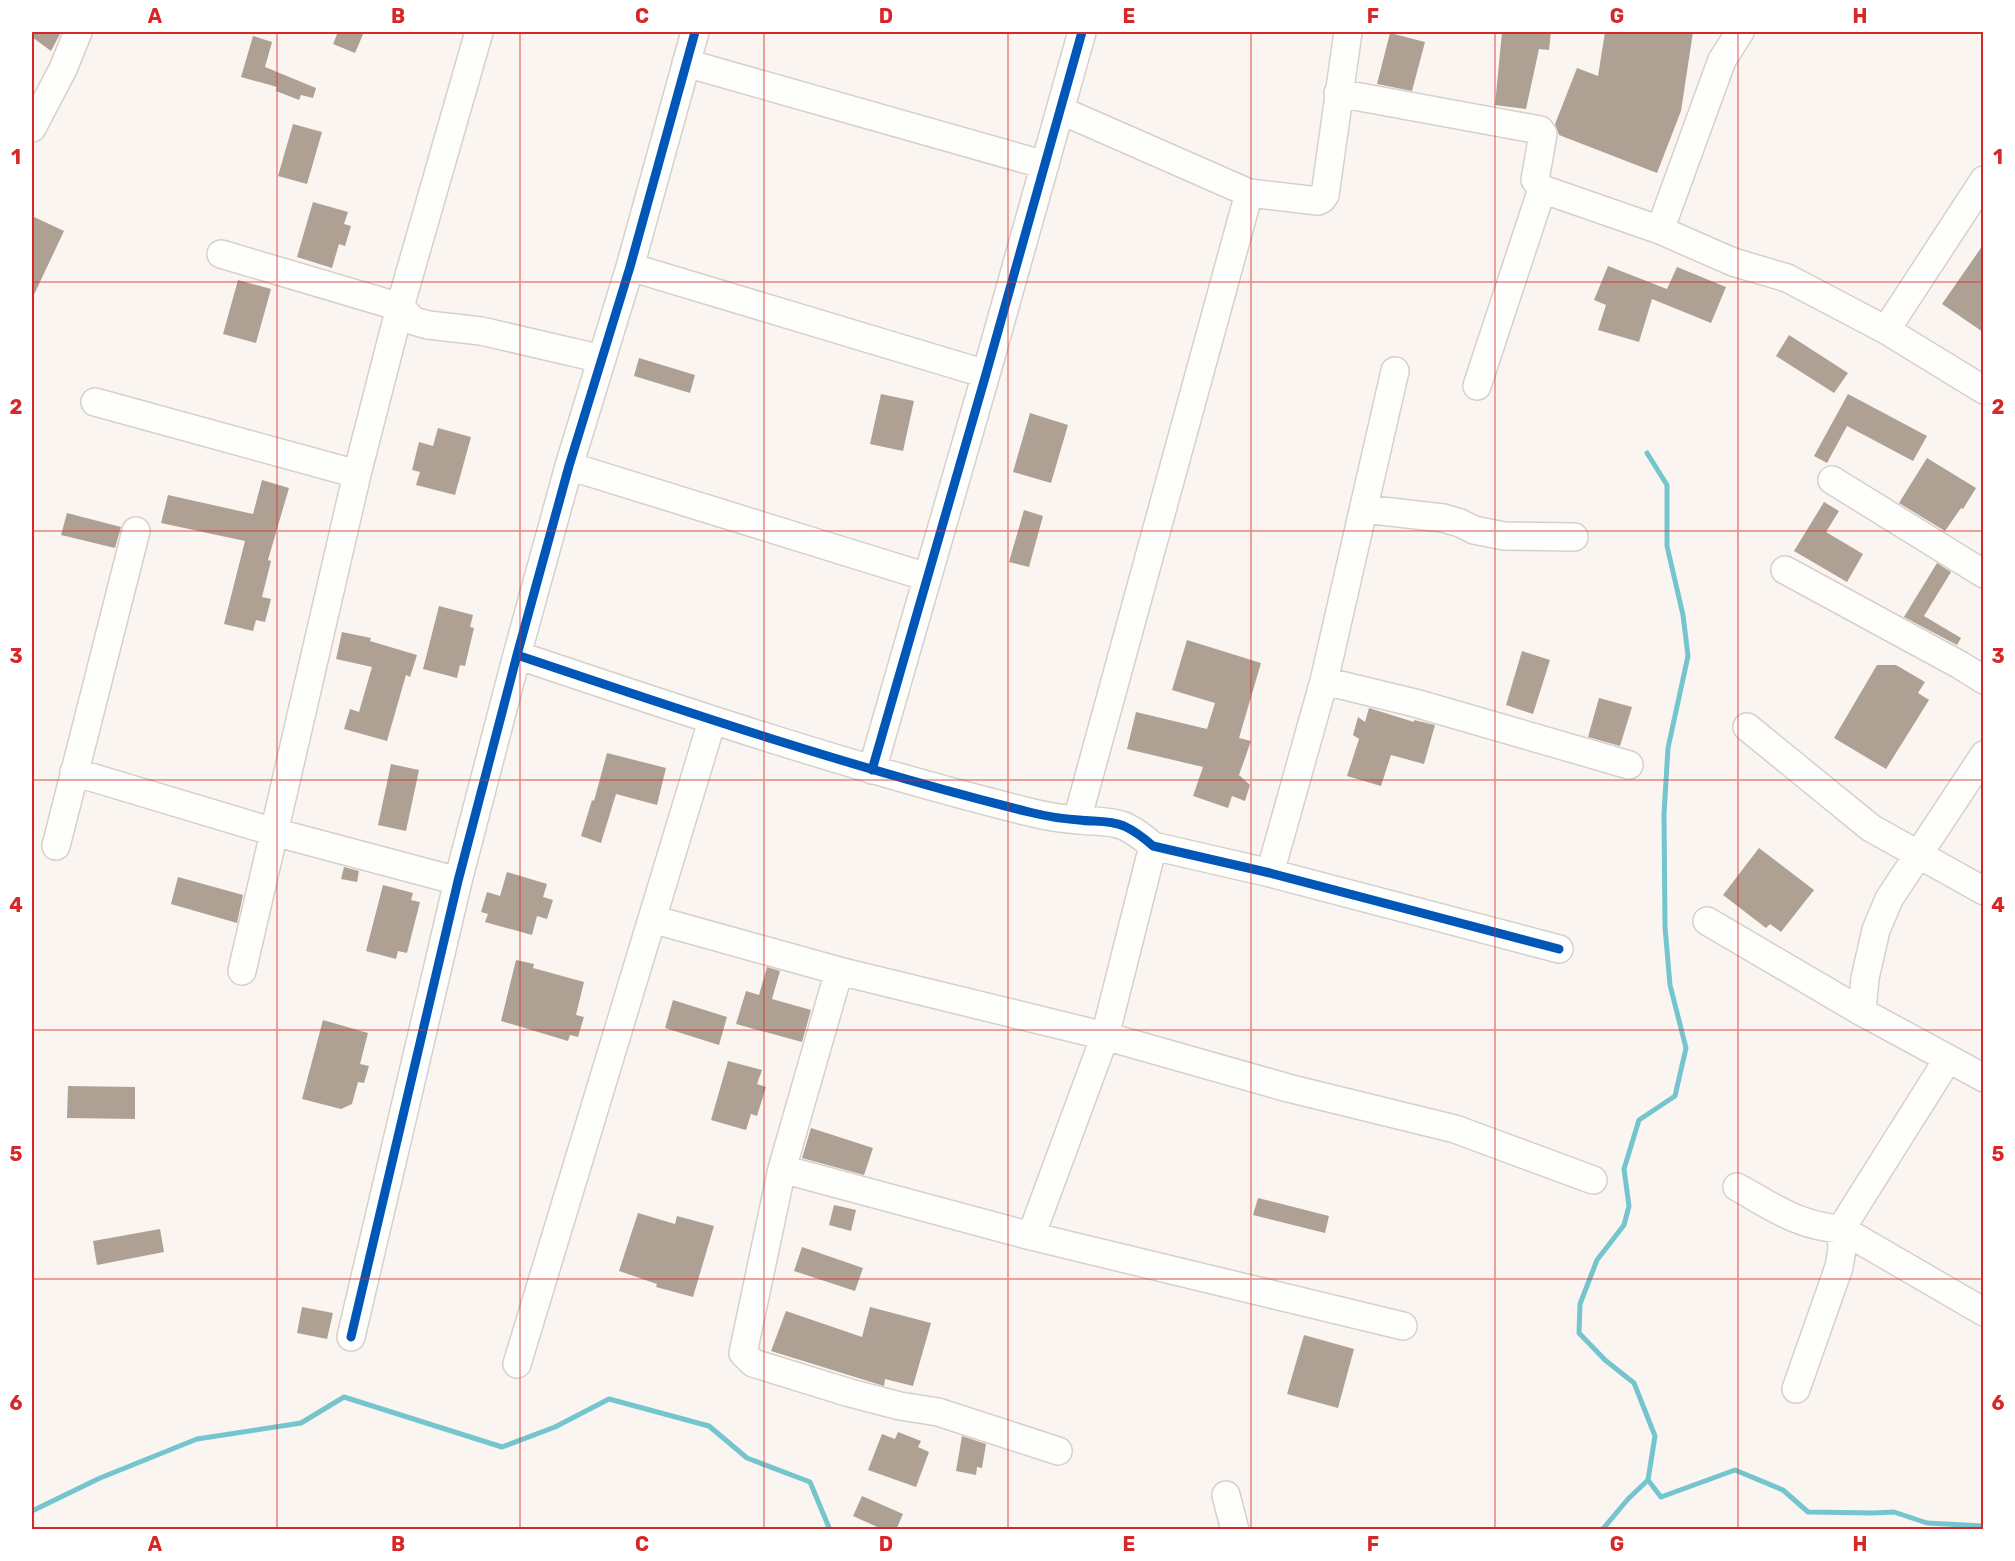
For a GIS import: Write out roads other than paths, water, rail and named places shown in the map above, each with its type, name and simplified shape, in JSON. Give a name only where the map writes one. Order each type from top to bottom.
[{"type":"street","points":[[34,116],[63,69],[78,32]]},
{"type":"street","points":[[242,971],[357,474],[400,307],[479,32]]},
{"type":"street","points":[[351,1337],[458,881],[516,655],[569,466],[630,267],[695,32]]},
{"type":"street","points":[[872,770],[1082,32]]},
{"type":"street","points":[[1060,110],[1249,193],[1313,201],[1322,199],[1325,195],[1348,32]]},
{"type":"street","points":[[1660,230],[1722,60],[1740,32]]},
{"type":"street","points":[[686,63],[1045,165]]},
{"type":"street","points":[[1338,93],[1540,130],[1543,134],[1535,180],[1542,189],[1660,230],[1733,262],[1787,278],[1886,330],[1983,390]]},
{"type":"street","points":[[1886,330],[1983,180]]},
{"type":"street","points":[[1477,386],[1542,189]]},
{"type":"street","points":[[1077,820],[1249,193]]},
{"type":"street","points":[[221,255],[400,307],[414,321],[428,325],[481,331],[602,359]]},
{"type":"street","points":[[630,267],[986,374]]},
{"type":"street","points":[[1270,873],[1324,681],[1395,371]]},
{"type":"street","points":[[95,402],[357,474]]},
{"type":"street","points":[[569,466],[927,577]]},
{"type":"street","points":[[1832,480],[1983,574]]},
{"type":"street","points":[[1364,509],[1443,518],[1474,530],[1504,536],[1574,537]]},
{"type":"street","points":[[56,846],[136,531]]},
{"type":"street","points":[[1785,570],[1960,665],[1983,680]]},
{"type":"street","points":[[516,655],[712,721],[978,800],[1036,814],[1122,825],[1140,834],[1153,846],[1270,873],[1559,949]]},
{"type":"street","points":[[1324,681],[1415,703],[1629,765]]},
{"type":"street","points":[[517,1364],[712,721]]},
{"type":"street","points":[[1747,727],[1871,828],[1983,891]]},
{"type":"street","points":[[1862,1012],[1864,978],[1876,930],[1889,899],[1983,755]]},
{"type":"street","points":[[74,772],[274,832],[458,881]]},
{"type":"street","points":[[1031,1236],[1105,1036],[1153,846]]},
{"type":"street","points":[[652,919],[839,971],[1105,1036],[1288,1088],[1455,1130],[1593,1180]]},
{"type":"street","points":[[1707,921],[1862,1012],[1983,1078]]},
{"type":"street","points":[[839,971],[782,1169],[743,1353],[753,1363],[850,1393],[900,1406],[938,1412],[1058,1451]]},
{"type":"street","points":[[1796,1389],[1839,1267],[1842,1249],[1841,1229],[1948,1059]]},
{"type":"street","points":[[782,1169],[1031,1236],[1403,1326]]},
{"type":"street","points":[[1737,1187],[1801,1222],[1841,1229],[1983,1312]]},
{"type":"street","points":[[1226,1495],[1235,1530]]},
{"type":"waterway","points":[[1647,453],[1667,485],[1667,546],[1683,615],[1688,656],[1668,748],[1664,814],[1665,927],[1670,985],[1686,1048],[1675,1096],[1639,1120],[1624,1169],[1629,1206],[1624,1225],[1597,1260],[1580,1304],[1579,1333],[1605,1360],[1634,1383],[1655,1436],[1648,1480],[1661,1497],[1735,1470],[1783,1490],[1808,1512],[1894,1512],[1927,1523],[1984,1526]]},
{"type":"waterway","points":[[32,1511],[100,1478],[197,1439],[301,1423],[344,1397],[502,1447],[555,1427],[609,1399],[709,1426],[747,1458],[810,1482],[830,1530]]},
{"type":"waterway","points":[[1602,1530],[1628,1499],[1648,1480]]}]
